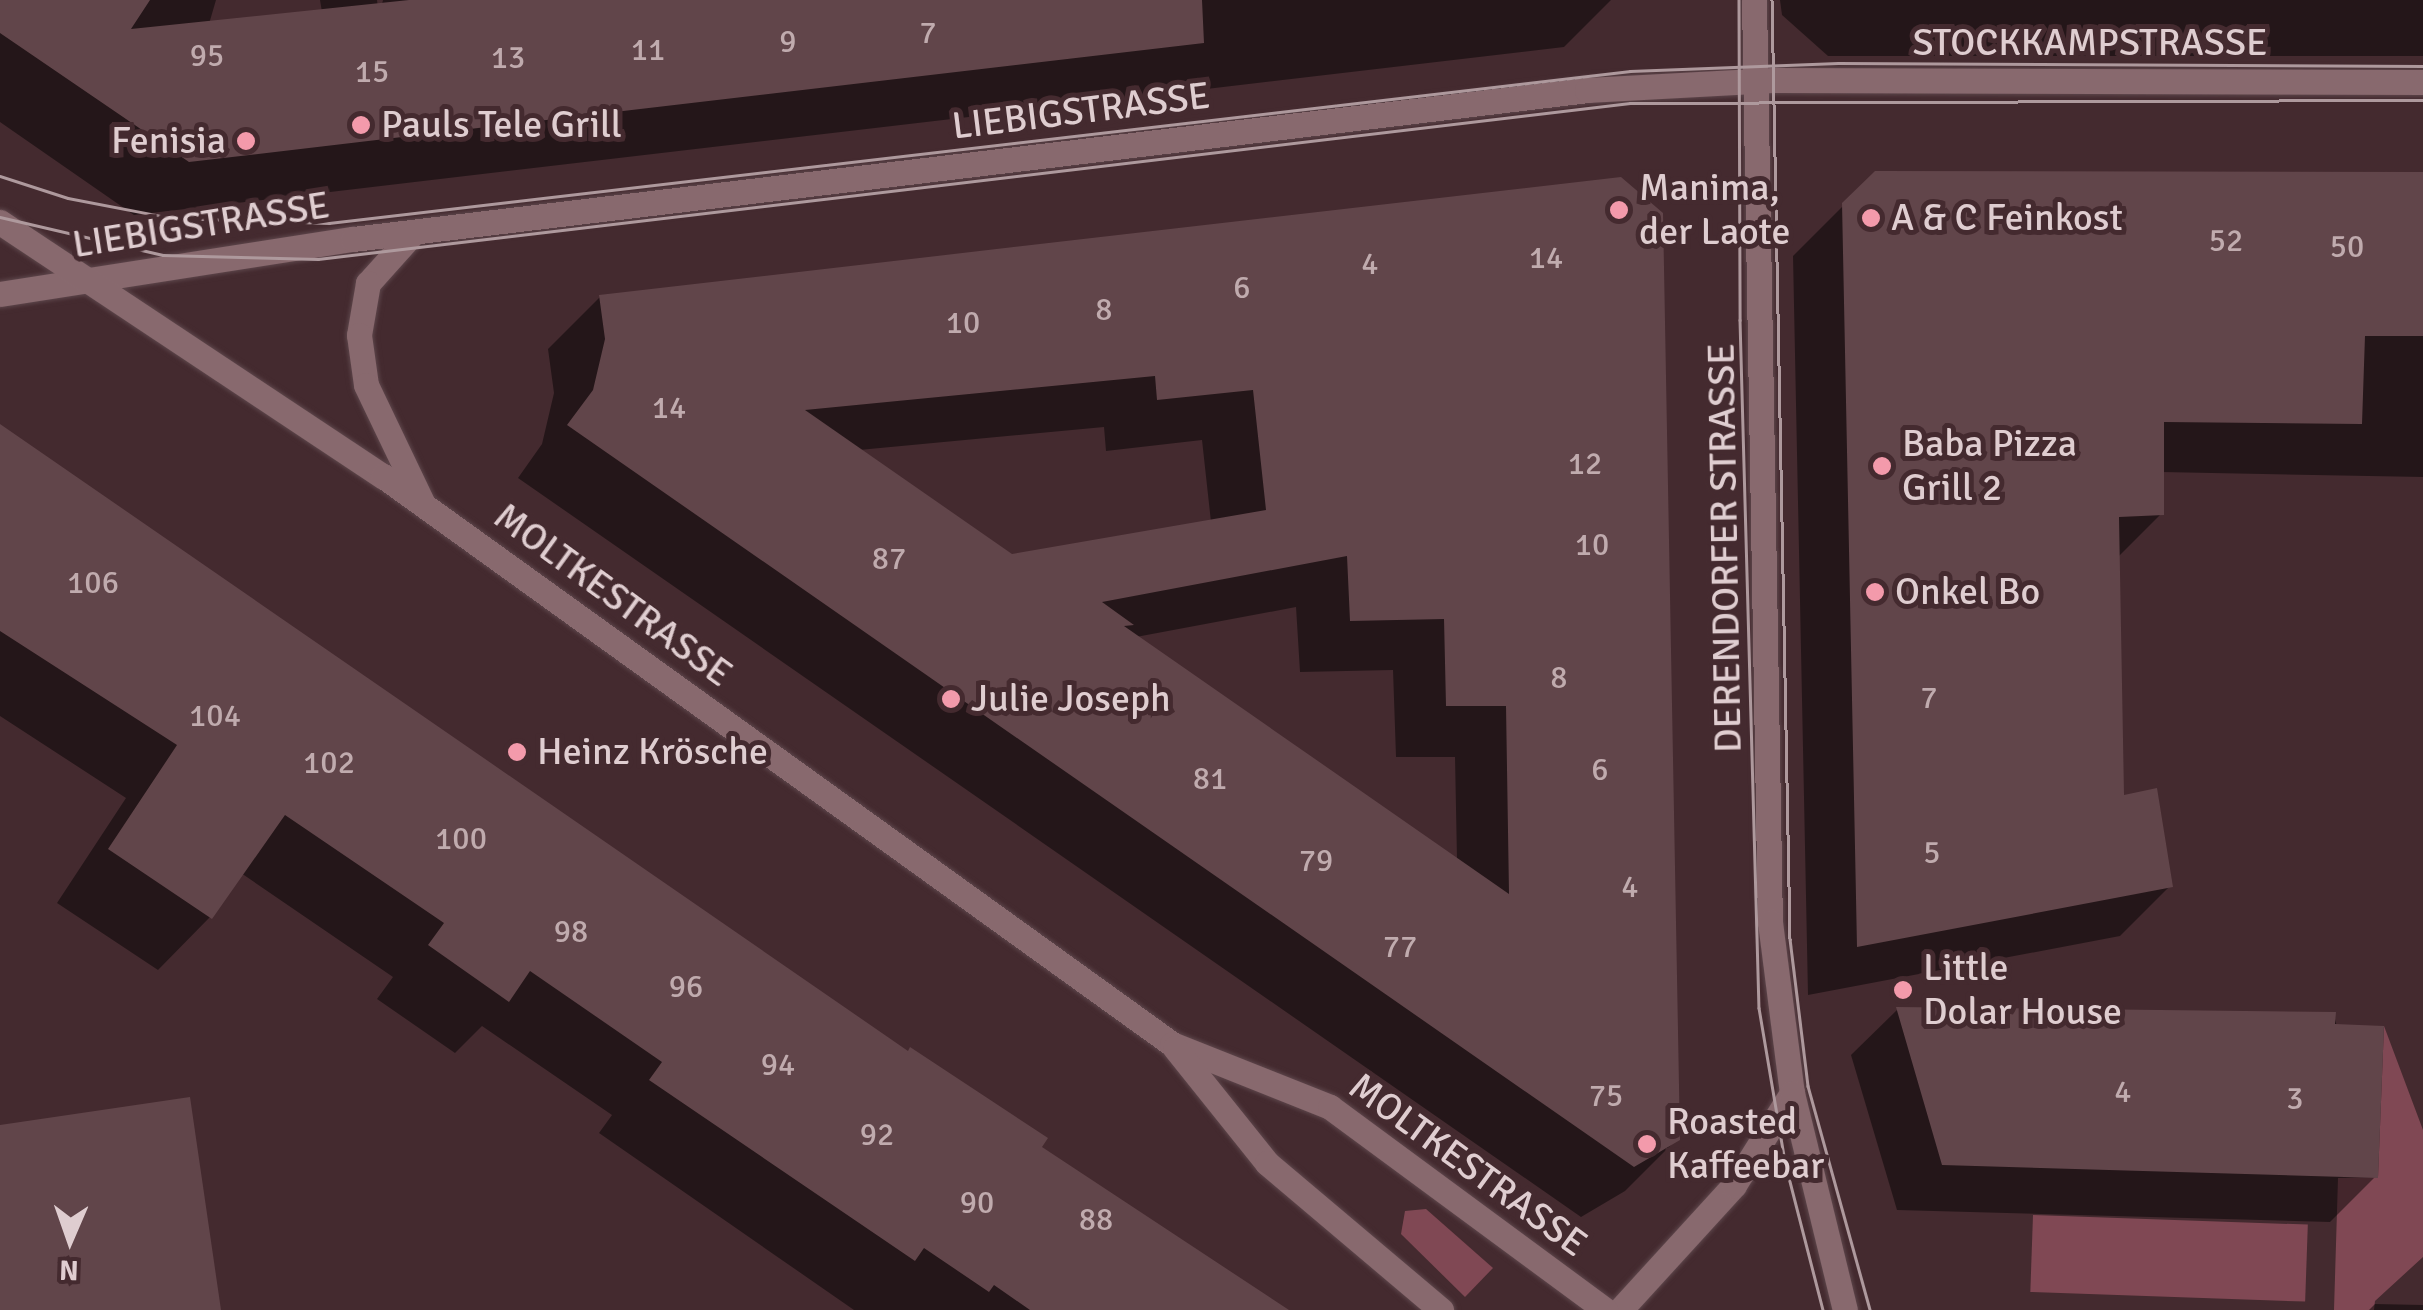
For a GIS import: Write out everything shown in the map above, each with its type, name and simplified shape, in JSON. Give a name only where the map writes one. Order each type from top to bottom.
[{"type":"street","name":"DERENDORFER STRASSE","points":[[1754,0],[1770,922],[1792,1093],[1844,1310]]},
{"type":"street","name":"STOCKKAMPSTRASSE","points":[[1757,81],[2423,82]]},
{"type":"street","name":"LIEBIGSTRASSE","points":[[0,294],[414,232],[1587,90],[1757,81]]},
{"type":"street","name":"MOLTKESTRASSE","points":[[0,222],[423,504],[1172,1044],[1330,1108],[1606,1310]]},
{"type":"street","points":[[414,232],[368,282],[359,335],[366,385],[423,504]]},
{"type":"street","name":"MOLTKESTRASSE","points":[[1172,1044],[1266,1163],[1440,1310]]},
{"type":"street","points":[[1620,1310],[1734,1185],[1792,1093]]},
{"type":"shaded area","points":[[2384,1026],[2423,1130],[2423,1257],[2375,1301],[2374,1310],[2334,1310],[2338,1178],[2378,1177]]},
{"type":"shaded area","points":[[1426,1209],[1493,1268],[1465,1297],[1401,1234],[1405,1211]]},
{"type":"shaded area","points":[[2033,1215],[2308,1225],[2305,1302],[2030,1292]]},
{"type":"building","points":[[0,0],[150,0],[131,29],[409,0],[1202,0],[1204,43],[189,162],[0,33]]},
{"type":"building","points":[[1875,171],[2423,172],[2423,336],[2365,336],[2362,424],[2164,422],[2164,515],[2119,517],[2124,795],[2157,788],[2173,887],[1857,947],[1842,203]]},
{"type":"building","points":[[1621,177],[1663,213],[1680,1140],[1634,1167],[567,425],[593,390],[605,339],[599,295]],"holes":[[[1155,376],[1157,400],[1253,390],[1266,510],[1012,554],[805,410]],[[1347,556],[1350,621],[1444,619],[1446,706],[1506,706],[1509,894],[1124,626],[1134,625],[1102,602]]]},
{"type":"building","points":[[0,424],[908,1051],[910,1047],[1048,1138],[1042,1147],[1289,1310],[1030,1310],[994,1285],[989,1292],[924,1248],[915,1261],[649,1080],[662,1062],[530,971],[509,1002],[428,945],[444,923],[285,815],[212,919],[108,849],[177,745],[0,631]]},
{"type":"building","points":[[1896,1007],[2336,1012],[2335,1024],[2384,1026],[2378,1178],[1942,1165]]},
{"type":"building","points":[[190,1097],[221,1310],[0,1310],[0,1125]]},
{"type":"tram line","points":[[1739,0],[1740,320],[1759,1008],[1785,1162],[1823,1310]]},
{"type":"tram line","points":[[1772,0],[1790,939],[1808,1086],[1870,1310]]},
{"type":"tram line","points":[[0,176],[68,198],[172,218],[329,223],[1630,71],[1838,63],[2423,66]]},
{"type":"tram line","points":[[0,217],[163,255],[318,259],[1630,103],[2423,100]]},
{"type":"place","name":"Pauls Tele Grill","points":[[361,125]]},
{"type":"place","name":"Fenisia","points":[[246,141]]},
{"type":"place","name":"Manima, der Laote","points":[[1619,210]]},
{"type":"place","name":"A & C Feinkost","points":[[1871,218]]},
{"type":"place","name":"Baba Pizza Grill 2","points":[[1882,466]]},
{"type":"place","name":"Onkel Bo","points":[[1875,592]]},
{"type":"place","name":"Julie Joseph","points":[[951,699]]},
{"type":"place","name":"Heinz Krösche","points":[[517,752]]},
{"type":"place","name":"Little Dolar House","points":[[1903,990]]},
{"type":"place","name":"Roasted Kaffeebar","points":[[1647,1144]]}]
